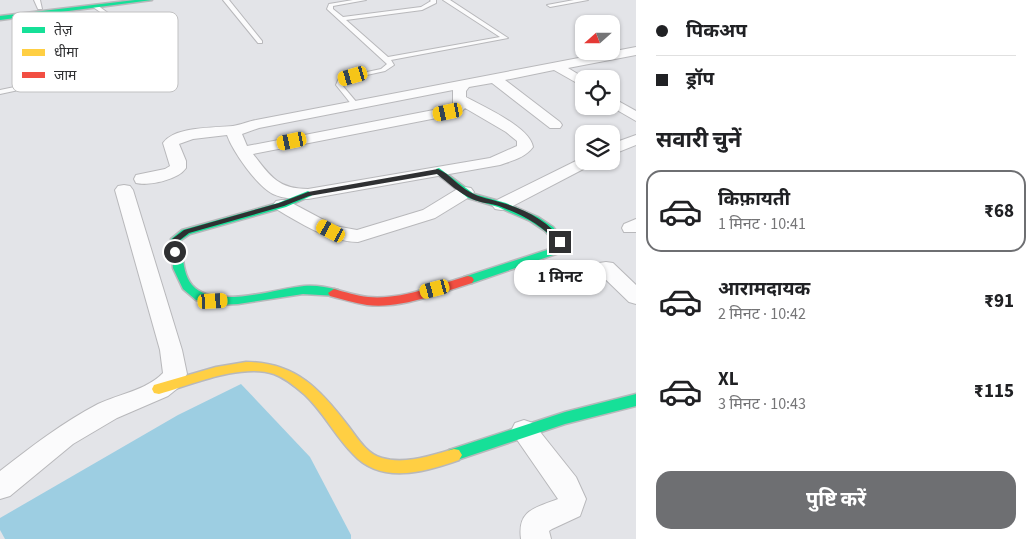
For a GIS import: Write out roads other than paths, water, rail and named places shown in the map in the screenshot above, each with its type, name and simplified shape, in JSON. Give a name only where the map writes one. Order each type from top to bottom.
[{"type":"street","points":[[0,13],[109,0]]},
{"type":"street","points":[[24,12],[48,6],[95,6],[149,0]]},
{"type":"street","points":[[35,12],[48,6]]},
{"type":"street","points":[[0,28],[12,22]]},
{"type":"street","points":[[159,389],[170,381],[175,374],[175,366],[133,185],[170,173],[178,168],[178,160],[171,143],[174,140],[197,134],[237,130],[256,124],[354,104],[462,91],[494,78],[636,51]]},
{"type":"street","points":[[556,66],[575,78]]},
{"type":"street","points":[[494,78],[555,125]]},
{"type":"street","points":[[244,151],[448,112],[456,109],[460,104],[462,91]]},
{"type":"street","points":[[237,130],[234,134],[235,140],[266,179],[277,189],[290,194],[308,194],[494,162],[512,156],[525,147],[524,140],[511,128],[462,91]]},
{"type":"street","points":[[620,107],[636,117]]},
{"type":"street","points":[[620,146],[636,140]]},
{"type":"street","points":[[501,205],[575,167]]},
{"type":"street","points":[[308,194],[282,205],[186,232],[176,239],[175,252],[182,280],[198,296],[213,301],[246,299],[304,290],[328,291],[357,300],[378,301],[402,298],[435,289],[534,260],[558,250],[560,242],[542,223],[501,205],[477,199],[438,172]]},
{"type":"street","points":[[282,205],[331,231],[350,237],[429,214],[465,192]]},
{"type":"street","points":[[606,268],[636,297]]},
{"type":"street","points":[[0,487],[64,436],[108,411],[159,389],[242,369],[275,370],[294,379],[325,405],[355,446],[368,460],[381,465],[400,467],[426,463],[524,431],[636,400]]},
{"type":"street","points":[[524,431],[566,486],[572,499],[570,507],[542,519],[534,526],[536,539]]},
{"type":"lane","points":[[226,0],[260,42]]},
{"type":"lane","points":[[354,104],[340,85],[341,79],[383,70],[391,65],[387,59],[330,9],[331,5],[363,0]]},
{"type":"lane","points":[[341,19],[422,8],[432,5],[433,0]]},
{"type":"lane","points":[[387,59],[506,38],[446,0]]},
{"type":"lane","points":[[550,5],[585,0]]},
{"type":"lane","points":[[95,6],[102,12]]},
{"type":"water","points":[[241,384],[310,457],[351,535],[351,539],[5,539],[0,530],[0,518],[178,415]]}]
